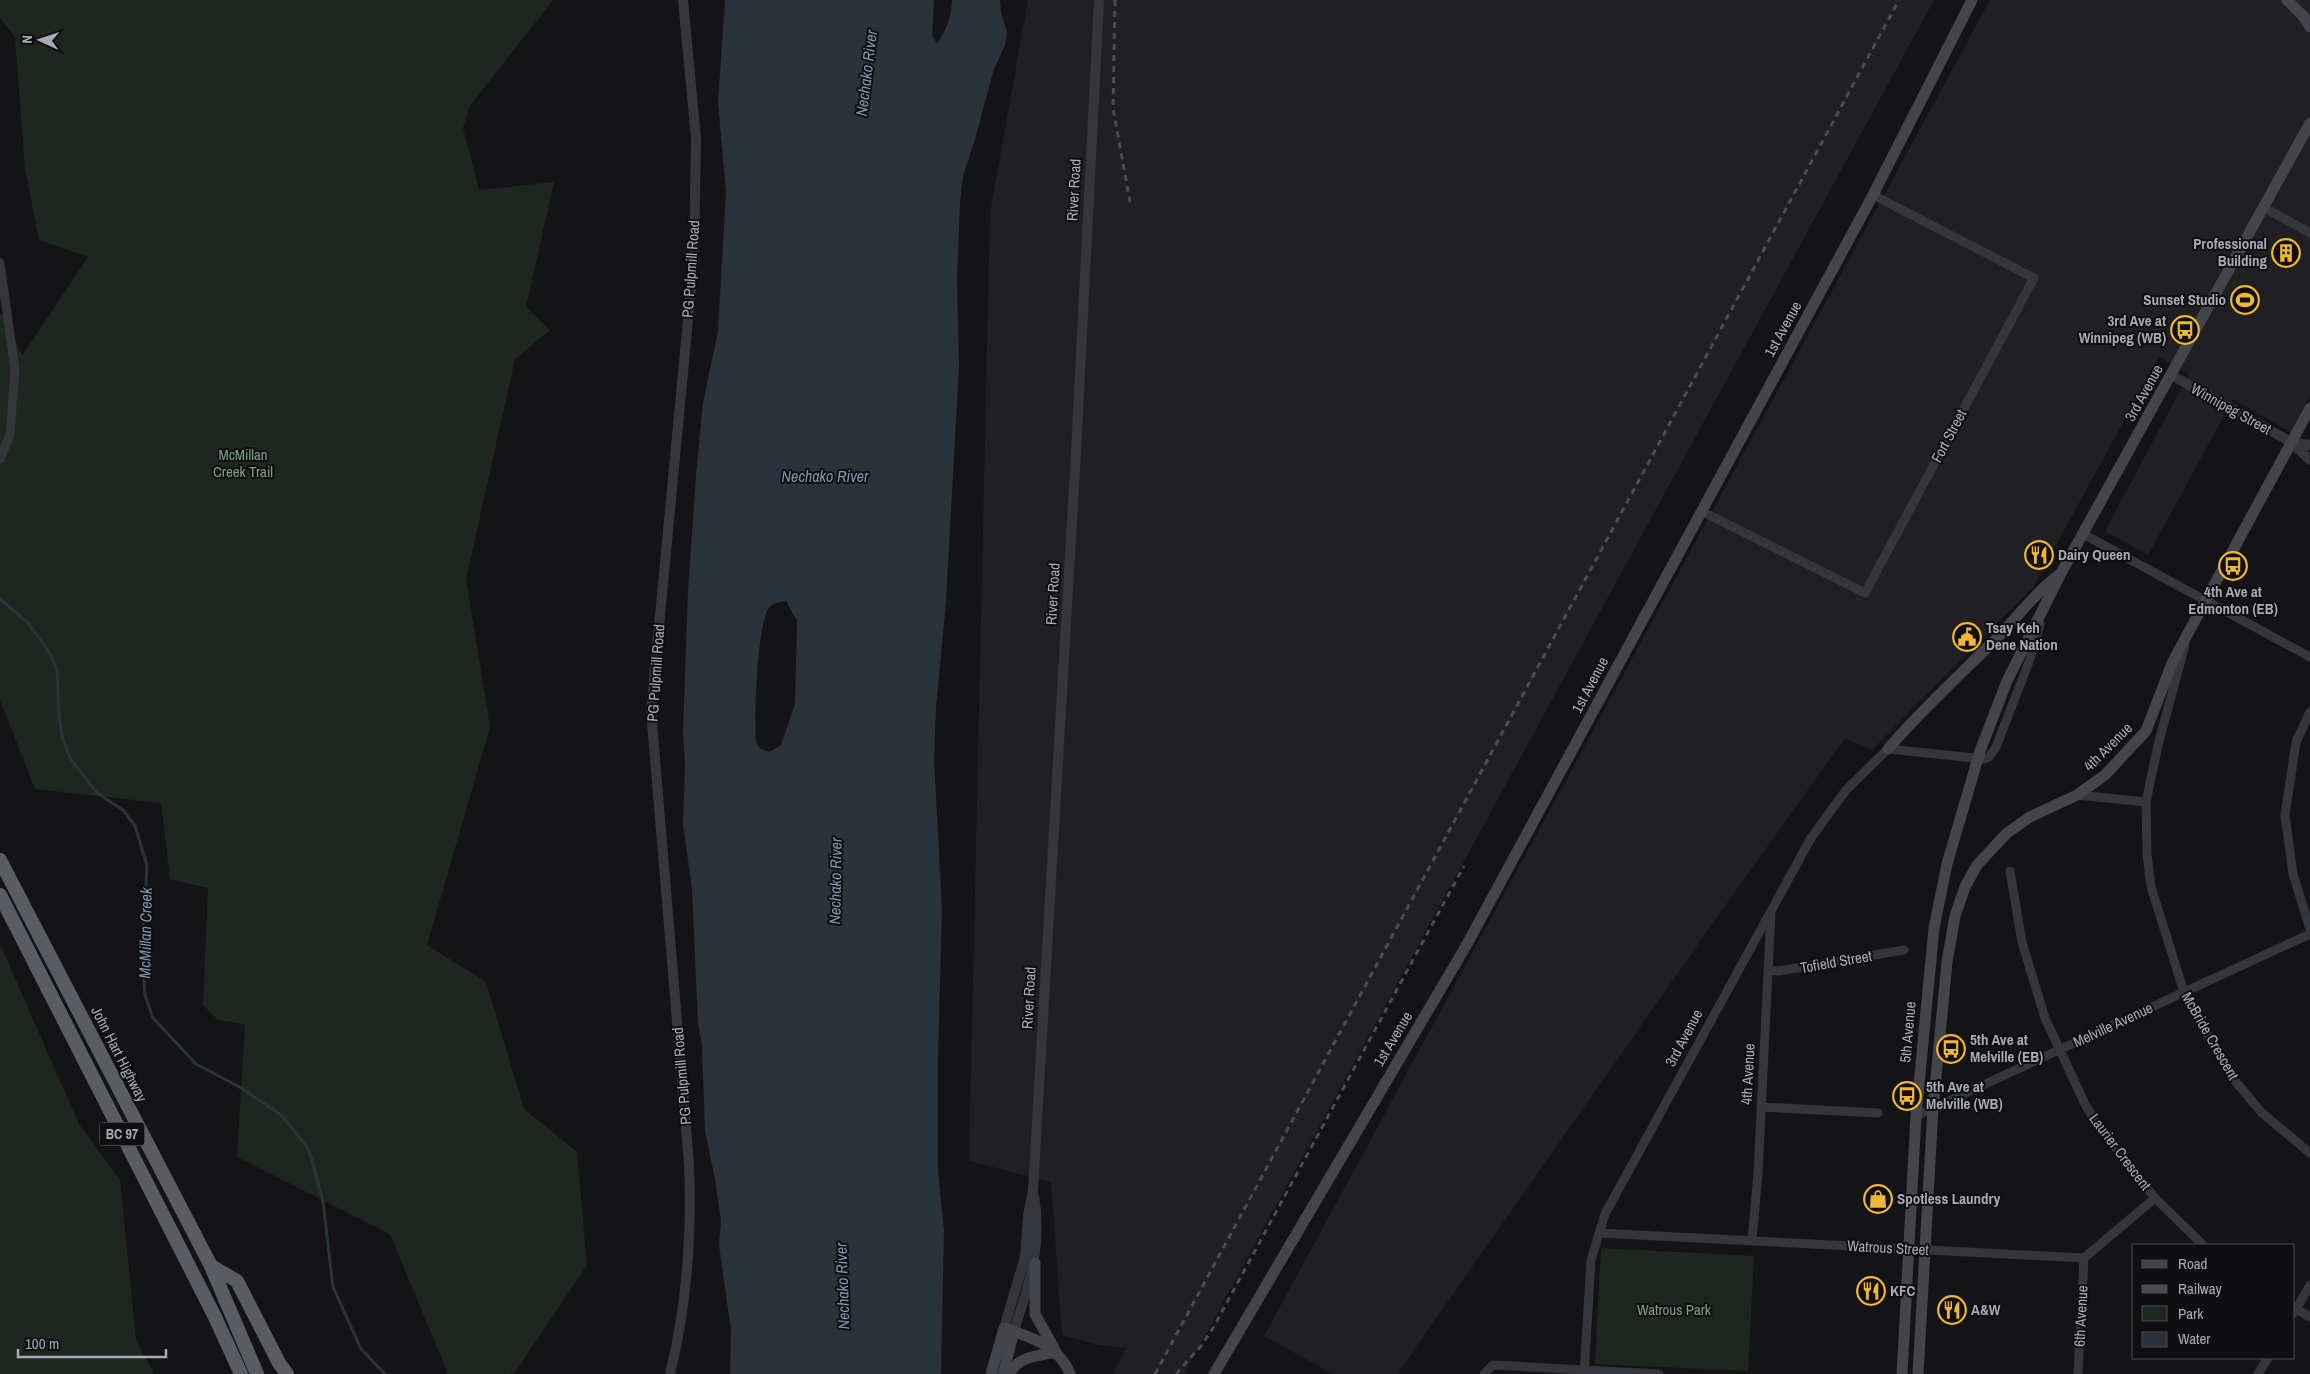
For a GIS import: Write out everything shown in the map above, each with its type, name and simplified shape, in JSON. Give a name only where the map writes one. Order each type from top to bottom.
[{"type":"highway","name":"John Hart Highway","points":[[0,860],[211,1266],[257,1374]]},
{"type":"highway","name":"BC 97","points":[[0,895],[211,1308],[241,1374]]},
{"type":"highway","points":[[211,1266],[237,1281],[279,1363],[287,1374]]},
{"type":"main road","name":"1st Avenue","points":[[1214,1374],[1466,946],[1873,195],[1972,0]]},
{"type":"main road","points":[[2289,2],[2304,17],[2310,27]]},
{"type":"main road","name":"3rd Avenue","points":[[2061,573],[2310,123]]},
{"type":"main road","name":"4th Avenue","points":[[1933,1108],[1947,962],[1955,916],[1965,886],[1977,865],[2007,832],[2030,817],[2077,795],[2105,775],[2146,731],[2173,661],[2310,408]]},
{"type":"main road","points":[[1888,749],[1907,727],[1998,637],[2042,587],[2061,573]]},
{"type":"main road","name":"5th Avenue","points":[[1902,1374],[1916,1116],[1934,928],[1947,864],[1977,759],[2007,681],[2061,573]]},
{"type":"main road","points":[[1918,1374],[1933,1108]]},
{"type":"main road","points":[[1035,1264],[1035,1314],[1070,1374]]},
{"type":"main road","points":[[1009,1330],[1040,1341],[1056,1352]]},
{"type":"main road","name":"River Road","points":[[991,1374],[1009,1330]]},
{"type":"main road","name":"River Road","points":[[1003,1374],[1009,1330]]},
{"type":"main road","points":[[1010,1374],[1013,1366],[1020,1360],[1056,1352]]},
{"type":"street","name":"PG Pulpmill Road","points":[[670,1374],[684,1297],[691,1212],[689,1164],[651,711],[694,256],[696,138],[683,0]]},
{"type":"street","name":"River Road","points":[[1009,1330],[1025,1257],[1028,1215],[1033,1190],[1076,462],[1099,0]]},
{"type":"street","points":[[2289,2],[2310,14]]},
{"type":"street","name":"Fort Street","points":[[1701,511],[1865,593],[2034,278],[1873,195]]},
{"type":"street","points":[[2263,207],[2310,233]]},
{"type":"street","points":[[0,263],[15,370],[10,435],[0,459]]},
{"type":"street","name":"Winnipeg Street","points":[[2171,375],[2291,442],[2304,457],[2310,460]]},
{"type":"street","name":"Winnipeg Street","points":[[2291,442],[2310,445]]},
{"type":"street","points":[[2083,534],[2310,657]]},
{"type":"street","name":"4th Avenue","points":[[2146,802],[2158,745],[2188,633]]},
{"type":"street","points":[[2310,712],[2296,742],[2285,815],[2293,874],[2310,929]]},
{"type":"street","points":[[1888,749],[1977,759]]},
{"type":"street","name":"3rd Avenue","points":[[1584,1372],[1591,1260],[1605,1214],[1811,838],[1846,790],[1888,749]]},
{"type":"street","points":[[2077,795],[2146,802]]},
{"type":"street","name":"McBride Crescent","points":[[2146,802],[2147,846],[2151,887],[2184,992],[2231,1076],[2261,1112],[2310,1153]]},
{"type":"street","name":"Laurier Crescent","points":[[2010,872],[2022,942],[2045,1018],[2085,1104],[2096,1124],[2155,1198],[2202,1244]]},
{"type":"street","name":"4th Avenue","points":[[1752,1241],[1769,970],[1771,908]]},
{"type":"street","name":"Melville Avenue","points":[[1916,1116],[2310,934]]},
{"type":"street","name":"Tofield Street","points":[[1769,970],[1780,971],[1904,950]]},
{"type":"street","points":[[1761,1108],[1878,1114]]},
{"type":"street","name":"River Road","points":[[1009,1330],[1035,1264],[1038,1215],[1033,1190]]},
{"type":"street","points":[[2084,1258],[2155,1198]]},
{"type":"street","name":"Watrous Street","points":[[1599,1233],[2084,1258]]},
{"type":"street","name":"6th Avenue","points":[[2078,1374],[2084,1258]]},
{"type":"street","points":[[2295,1308],[2310,1285]]},
{"type":"street","points":[[2295,1310],[2310,1317]]},
{"type":"street","points":[[2258,1374],[2267,1359]]},
{"type":"street","points":[[1484,1374],[1493,1365],[1584,1372],[1659,1374]]},
{"type":"shaded area","points":[[1028,0],[1934,0],[1184,1374],[1113,1374],[1126,1348],[1099,1345],[1062,1335],[1051,1182],[969,1161],[990,213]]},
{"type":"shaded area","points":[[1990,0],[2310,0],[2310,396],[2291,432],[2233,399],[2148,555],[2105,531],[2189,374],[2159,357],[2033,587],[1872,750],[1845,738],[1717,917],[1397,1374],[1333,1374],[1264,1336]]},
{"type":"green space","name":"McMillan Creek Trail","points":[[0,0],[553,0],[469,107],[463,128],[479,190],[554,182],[526,307],[550,330],[515,359],[466,579],[490,727],[427,945],[486,982],[524,1109],[577,1152],[587,1265],[515,1372],[510,1374],[448,1374],[390,1234],[237,1157],[245,1024],[218,1020],[203,1005],[208,888],[170,879],[161,803],[35,789],[0,700],[0,313],[4,316],[22,356],[88,257],[39,240],[25,168],[15,37],[0,18]]},
{"type":"green space","points":[[0,944],[79,1124],[120,1180],[136,1340],[154,1374],[0,1374]]},
{"type":"green space","name":"Watrous Park","points":[[1601,1248],[1754,1256],[1748,1371],[1595,1364]]},
{"type":"water","name":"Nechako River","points":[[725,0],[934,0],[932,35],[937,44],[948,23],[952,0],[1000,0],[1001,13],[1007,32],[1005,45],[994,69],[963,176],[960,202],[957,281],[959,367],[946,601],[936,707],[934,759],[942,909],[938,1056],[938,1171],[944,1231],[941,1374],[730,1374],[731,1330],[719,1245],[721,1220],[705,1131],[702,1045],[698,1023],[692,889],[683,824],[685,766],[683,732],[688,591],[703,403],[718,331],[726,191],[718,103]],"holes":[[[786,601],[797,621],[795,704],[781,745],[770,752],[760,749],[756,742],[756,694],[759,651],[765,617],[769,608],[777,603]]]},
{"type":"waterway","name":"McMillan Creek","points":[[0,599],[28,623],[48,650],[57,670],[62,737],[70,758],[97,793],[123,810],[135,826],[147,866],[142,953],[145,995],[153,1018],[196,1064],[238,1086],[280,1114],[306,1145],[323,1202],[333,1287],[361,1349],[385,1374]]},
{"type":"railway","points":[[1115,0],[1113,108],[1130,202]]},
{"type":"railway","points":[[1155,1374],[1899,0]]},
{"type":"railway","points":[[1176,1374],[1201,1346],[1213,1328],[1464,866]]},
{"type":"place","name":"Professional Building","points":[[2286,253]]},
{"type":"place","name":"Sunset Studio","points":[[2245,300]]},
{"type":"place","name":"3rd Ave at Winnipeg (WB)","points":[[2185,330]]},
{"type":"place","name":"Dairy Queen","points":[[2039,555]]},
{"type":"place","name":"4th Ave at Edmonton (EB)","points":[[2233,566]]},
{"type":"place","name":"Tsay Keh Dene Nation","points":[[1967,637]]},
{"type":"place","name":"5th Ave at Melville (EB)","points":[[1951,1049]]},
{"type":"place","name":"5th Ave at Melville (WB)","points":[[1907,1096]]},
{"type":"place","name":"Spotless Laundry","points":[[1878,1199]]},
{"type":"place","name":"KFC","points":[[1871,1291]]},
{"type":"place","name":"A&W","points":[[1952,1310]]}]
